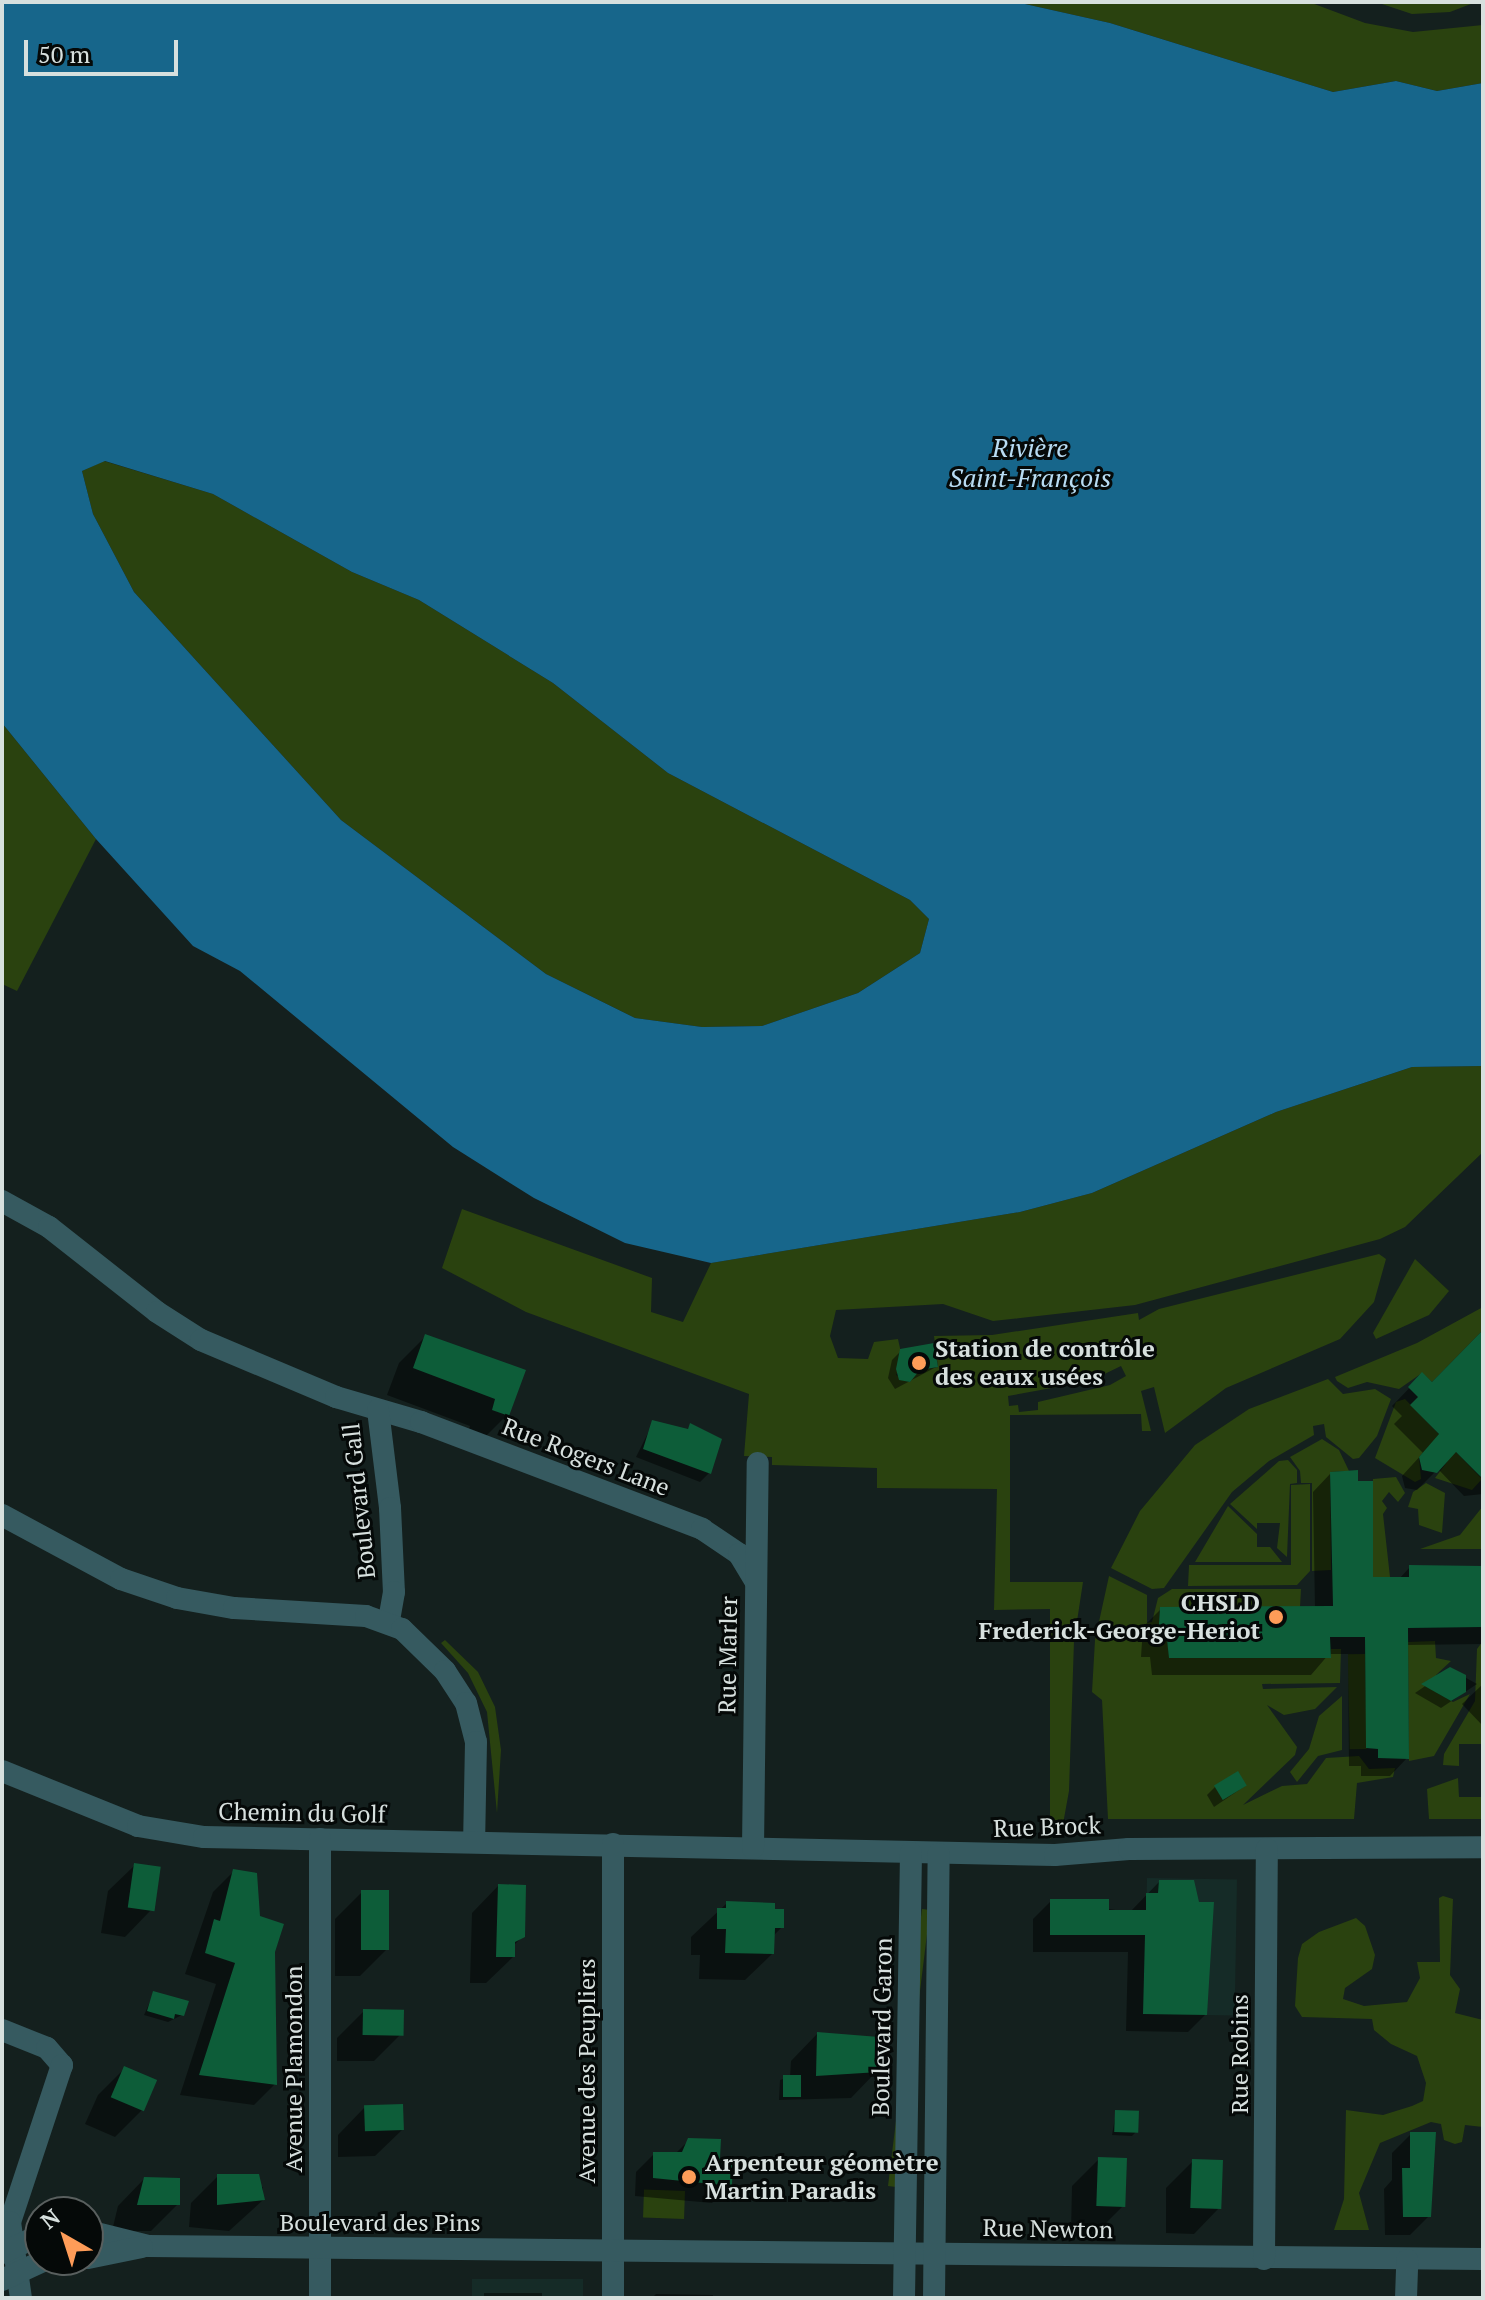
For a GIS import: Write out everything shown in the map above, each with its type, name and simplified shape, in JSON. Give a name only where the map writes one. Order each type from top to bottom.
[{"type":"street","name":"Boulevard Gall","points":[[2,1201],[49,1227],[157,1312],[201,1340],[378,1410],[390,1508],[394,1601],[389,1621]]},
{"type":"street","name":"Rue Rogers Lane","points":[[378,1410],[702,1529],[739,1554],[755,1581]]},
{"type":"street","name":"Rue Marler","points":[[753,1848],[758,1463]]},
{"type":"street","points":[[2,1515],[121,1579],[177,1598],[234,1608],[389,1621],[430,1655],[466,1703],[476,1742],[474,1842]]},
{"type":"street","name":"Chemin du Golf","points":[[2,1771],[153,1830],[320,1839],[613,1844]]},
{"type":"street","name":"Avenue Plamondon","points":[[320,1839],[320,2298]]},
{"type":"street","name":"Rue Brock","points":[[613,1844],[939,1854],[1483,1847]]},
{"type":"street","name":"Avenue des Peupliers","points":[[613,1844],[613,2298]]},
{"type":"street","name":"Rue Robins","points":[[1264,2259],[1267,1849]]},
{"type":"street","name":"Boulevard Garon","points":[[904,2298],[911,1853]]},
{"type":"street","points":[[934,2298],[939,1854]]},
{"type":"street","points":[[2,2030],[47,2048],[62,2065],[12,2212],[6,2251],[10,2276],[21,2298]]},
{"type":"street","name":"Boulevard des Pins","points":[[104,2235],[148,2246]]},
{"type":"street","name":"Boulevard des Pins","points":[[104,2255],[148,2246],[613,2250]]},
{"type":"street","name":"Rue Newton","points":[[613,2250],[1483,2259]]},
{"type":"street","points":[[1406,2298],[1407,2260]]},
{"type":"shaded area","points":[[1147,1878],[1237,1880],[1235,2016],[1145,2014]]},
{"type":"shaded area","points":[[472,2279],[583,2279],[583,2298],[472,2298]]},
{"type":"green space","points":[[1016,2],[1309,2],[1365,23],[1413,32],[1483,25],[1483,83],[1437,91],[1396,81],[1333,92],[1110,23]]},
{"type":"green space","points":[[1376,2],[1476,2],[1450,12],[1412,14]]},
{"type":"green space","points":[[104,461],[213,494],[352,572],[419,600],[553,683],[668,773],[910,900],[929,919],[920,953],[858,993],[762,1026],[702,1027],[635,1018],[546,974],[341,820],[134,592],[93,514],[82,471]]},
{"type":"green space","points":[[2,723],[96,839],[17,991],[2,984]]},
{"type":"green space","points":[[1483,1066],[1483,1152],[1405,1227],[1380,1239],[1135,1305],[993,1321],[943,1304],[836,1310],[830,1336],[838,1358],[868,1359],[874,1342],[898,1339],[903,1362],[896,1375],[910,1382],[917,1371],[938,1367],[934,1336],[992,1335],[1138,1313],[1139,1320],[1159,1309],[1379,1254],[1386,1259],[1374,1302],[1340,1339],[1226,1388],[1165,1433],[1154,1387],[1141,1391],[1151,1431],[1142,1431],[1141,1414],[1010,1415],[1010,1582],[1083,1582],[1074,1641],[1069,1791],[1063,1824],[1050,1839],[1050,1609],[994,1610],[997,1489],[877,1488],[877,1468],[772,1465],[772,1457],[744,1456],[749,1394],[526,1312],[442,1268],[462,1209],[652,1278],[651,1312],[683,1322],[711,1263],[1020,1212],[1092,1193],[1276,1112],[1412,1067]],"holes":[[[1121,1366],[1126,1376],[1110,1385],[1038,1402],[1038,1410],[1019,1412],[1018,1405],[1009,1406],[1008,1396],[1090,1381]]]},
{"type":"green space","points":[[1415,1259],[1449,1291],[1429,1315],[1376,1339],[1373,1333]]},
{"type":"green space","points":[[1483,1307],[1483,1330],[1432,1382],[1422,1373],[1399,1389],[1367,1382],[1348,1388],[1335,1377],[1417,1343]]},
{"type":"green space","points":[[1328,1379],[1343,1394],[1375,1389],[1391,1399],[1377,1436],[1359,1458],[1353,1459],[1326,1437],[1324,1424],[1313,1426],[1314,1435],[1269,1461],[1232,1492],[1164,1588],[1152,1589],[1111,1568],[1140,1511],[1195,1445],[1249,1409]]},
{"type":"green space","points":[[1405,1399],[1482,1479],[1472,1490],[1435,1478],[1447,1462],[1441,1450],[1429,1446],[1419,1457],[1421,1479],[1415,1482],[1375,1458],[1396,1402]]},
{"type":"green space","points":[[1322,1439],[1339,1450],[1349,1471],[1330,1472],[1331,1570],[1312,1571],[1312,1483],[1301,1483],[1300,1471],[1290,1457]]},
{"type":"green space","points":[[1288,1460],[1297,1470],[1297,1483],[1290,1484],[1287,1557],[1277,1548],[1280,1523],[1257,1523],[1257,1529],[1230,1504],[1279,1461]]},
{"type":"green space","points":[[1396,1477],[1405,1493],[1398,1502],[1389,1492],[1382,1501],[1387,1508],[1383,1514],[1390,1577],[1373,1577],[1373,1479]]},
{"type":"green space","points":[[1426,1483],[1445,1493],[1442,1533],[1419,1525],[1418,1509],[1408,1507],[1413,1492]]},
{"type":"green space","points":[[1310,1484],[1310,1571],[1297,1585],[1188,1586],[1189,1565],[1291,1565],[1291,1485]]},
{"type":"green space","points":[[1228,1506],[1257,1534],[1257,1547],[1270,1547],[1282,1562],[1195,1562]]},
{"type":"green space","points":[[1483,1506],[1483,1549],[1420,1549],[1460,1535]]},
{"type":"green space","points":[[1109,1576],[1147,1595],[1147,1623],[1152,1622],[1158,1598],[1172,1589],[1301,1589],[1300,1607],[1160,1607],[1158,1640],[1167,1640],[1170,1658],[1331,1658],[1331,1649],[1341,1649],[1340,1683],[1262,1684],[1263,1689],[1337,1687],[1315,1709],[1284,1715],[1267,1705],[1297,1747],[1295,1755],[1243,1805],[1282,1786],[1307,1784],[1326,1758],[1359,1756],[1369,1769],[1395,1768],[1393,1777],[1357,1783],[1354,1819],[1108,1819],[1102,1700],[1092,1692],[1095,1640]]},
{"type":"green space","points":[[445,1640],[478,1672],[495,1707],[501,1750],[497,1813],[487,1712],[468,1673],[441,1643]]},
{"type":"green space","points":[[1435,1641],[1436,1658],[1451,1661],[1436,1675],[1437,1693],[1453,1702],[1470,1694],[1434,1756],[1409,1761],[1408,1642]]},
{"type":"green space","points":[[1483,1641],[1483,1744],[1459,1744],[1459,1766],[1443,1765],[1444,1754],[1475,1701],[1477,1649]]},
{"type":"green space","points":[[1348,1654],[1365,1654],[1367,1749],[1350,1749]]},
{"type":"green space","points":[[1342,1696],[1342,1750],[1318,1756],[1297,1782],[1290,1772],[1309,1749],[1319,1716]]},
{"type":"green space","points":[[1458,1778],[1459,1797],[1483,1797],[1483,1819],[1429,1819],[1427,1789]]},
{"type":"green space","points":[[1439,1898],[1453,1899],[1450,1975],[1460,1989],[1455,2013],[1483,2020],[1483,2127],[1465,2125],[1462,2142],[1455,2144],[1444,2140],[1441,2124],[1431,2122],[1380,2143],[1359,2193],[1369,2230],[1334,2230],[1344,2199],[1346,2110],[1383,2115],[1412,2106],[1423,2101],[1426,2083],[1417,2056],[1391,2044],[1374,2030],[1372,2019],[1302,2017],[1295,2006],[1298,1958],[1302,1944],[1319,1932],[1356,1918],[1365,1926],[1375,1955],[1372,1969],[1345,1988],[1343,1999],[1364,2006],[1407,2002],[1420,1978],[1417,1962],[1440,1962]]},
{"type":"green space","points":[[922,1909],[930,1910],[896,2187],[888,2186]]},
{"type":"green space","points":[[644,2190],[685,2191],[684,2219],[643,2218]]},
{"type":"water","name":"Rivière Saint-François","points":[[2,2],[1016,2],[1110,23],[1333,92],[1396,81],[1437,91],[1483,83],[1483,1066],[1412,1067],[1276,1112],[1092,1193],[1020,1212],[711,1263],[625,1243],[534,1198],[453,1147],[240,971],[193,946],[96,839],[2,723]],"holes":[[[105,461],[213,494],[352,572],[419,600],[553,683],[668,773],[910,900],[929,919],[920,953],[858,993],[762,1026],[702,1027],[635,1018],[546,974],[341,820],[134,592],[93,514],[82,471]]]},
{"type":"building","points":[[1483,1330],[1483,1479],[1456,1452],[1437,1473],[1422,1470],[1419,1457],[1439,1434],[1410,1405],[1418,1397],[1408,1387],[1422,1372],[1432,1382]]},
{"type":"building","points":[[425,1334],[526,1370],[509,1416],[492,1410],[495,1399],[413,1368]]},
{"type":"building","name":"Station de contrôle des eaux usées","points":[[934,1343],[938,1367],[920,1370],[910,1382],[899,1380],[896,1369],[900,1349]]},
{"type":"building","points":[[652,1420],[688,1429],[690,1423],[722,1439],[711,1474],[643,1449]]},
{"type":"building","name":"CHSLD Frederick-George-Heriot","points":[[1358,1470],[1358,1481],[1373,1481],[1373,1577],[1409,1577],[1409,1565],[1483,1566],[1483,1627],[1408,1628],[1409,1759],[1378,1758],[1378,1749],[1366,1748],[1365,1637],[1330,1637],[1331,1658],[1169,1658],[1167,1640],[1158,1640],[1160,1607],[1333,1606],[1330,1472]]},
{"type":"building","points":[[1450,1667],[1466,1675],[1466,1692],[1451,1701],[1421,1684]]},
{"type":"building","points":[[1238,1771],[1247,1786],[1223,1800],[1214,1785]]},
{"type":"building","points":[[134,1863],[161,1867],[154,1911],[128,1908]]},
{"type":"building","points":[[233,1869],[257,1873],[260,1916],[284,1924],[275,1952],[277,2085],[199,2075],[235,1963],[205,1953],[214,1919],[220,1921]]},
{"type":"building","points":[[1159,1880],[1194,1880],[1199,1902],[1214,1902],[1207,2015],[1143,2014],[1145,1935],[1050,1935],[1050,1899],[1109,1899],[1109,1910],[1146,1910],[1146,1893],[1158,1893]]},
{"type":"building","points":[[498,1884],[526,1885],[525,1937],[515,1942],[515,1957],[496,1957]]},
{"type":"building","points":[[361,1890],[389,1890],[389,1950],[361,1950]]},
{"type":"building","points":[[726,1901],[775,1903],[775,1909],[784,1909],[784,1928],[775,1928],[774,1954],[725,1953],[726,1929],[717,1929],[717,1908],[726,1908]]},
{"type":"building","points":[[153,1991],[189,2001],[184,2016],[175,2014],[174,2019],[147,2011]]},
{"type":"building","points":[[363,2009],[404,2010],[404,2036],[363,2035]]},
{"type":"building","points":[[817,2032],[879,2037],[879,2072],[816,2076]]},
{"type":"building","points":[[124,2066],[157,2080],[144,2111],[111,2097]]},
{"type":"building","points":[[783,2075],[801,2075],[801,2097],[783,2097]]},
{"type":"building","points":[[403,2104],[404,2130],[365,2131],[364,2105]]},
{"type":"building","points":[[1115,2110],[1139,2111],[1138,2133],[1114,2132]]},
{"type":"building","points":[[1410,2132],[1436,2132],[1431,2217],[1403,2217],[1402,2168],[1410,2168]]},
{"type":"building","points":[[688,2138],[721,2139],[720,2158],[733,2159],[732,2186],[653,2178],[653,2152],[682,2152]]},
{"type":"building","points":[[1098,2157],[1127,2158],[1125,2207],[1096,2206]]},
{"type":"building","points":[[1192,2159],[1223,2160],[1221,2209],[1190,2208]]},
{"type":"building","points":[[217,2174],[259,2174],[265,2200],[217,2205]]},
{"type":"building","points":[[144,2177],[180,2178],[180,2205],[137,2205]]},
{"type":"place","name":"Station de contrôle des eaux usées","points":[[919,1363]]},
{"type":"place","name":"CHSLD Frederick-George-Heriot","points":[[1276,1617]]},
{"type":"place","name":"Arpenteur géomètre Martin Paradis","points":[[689,2177]]}]
